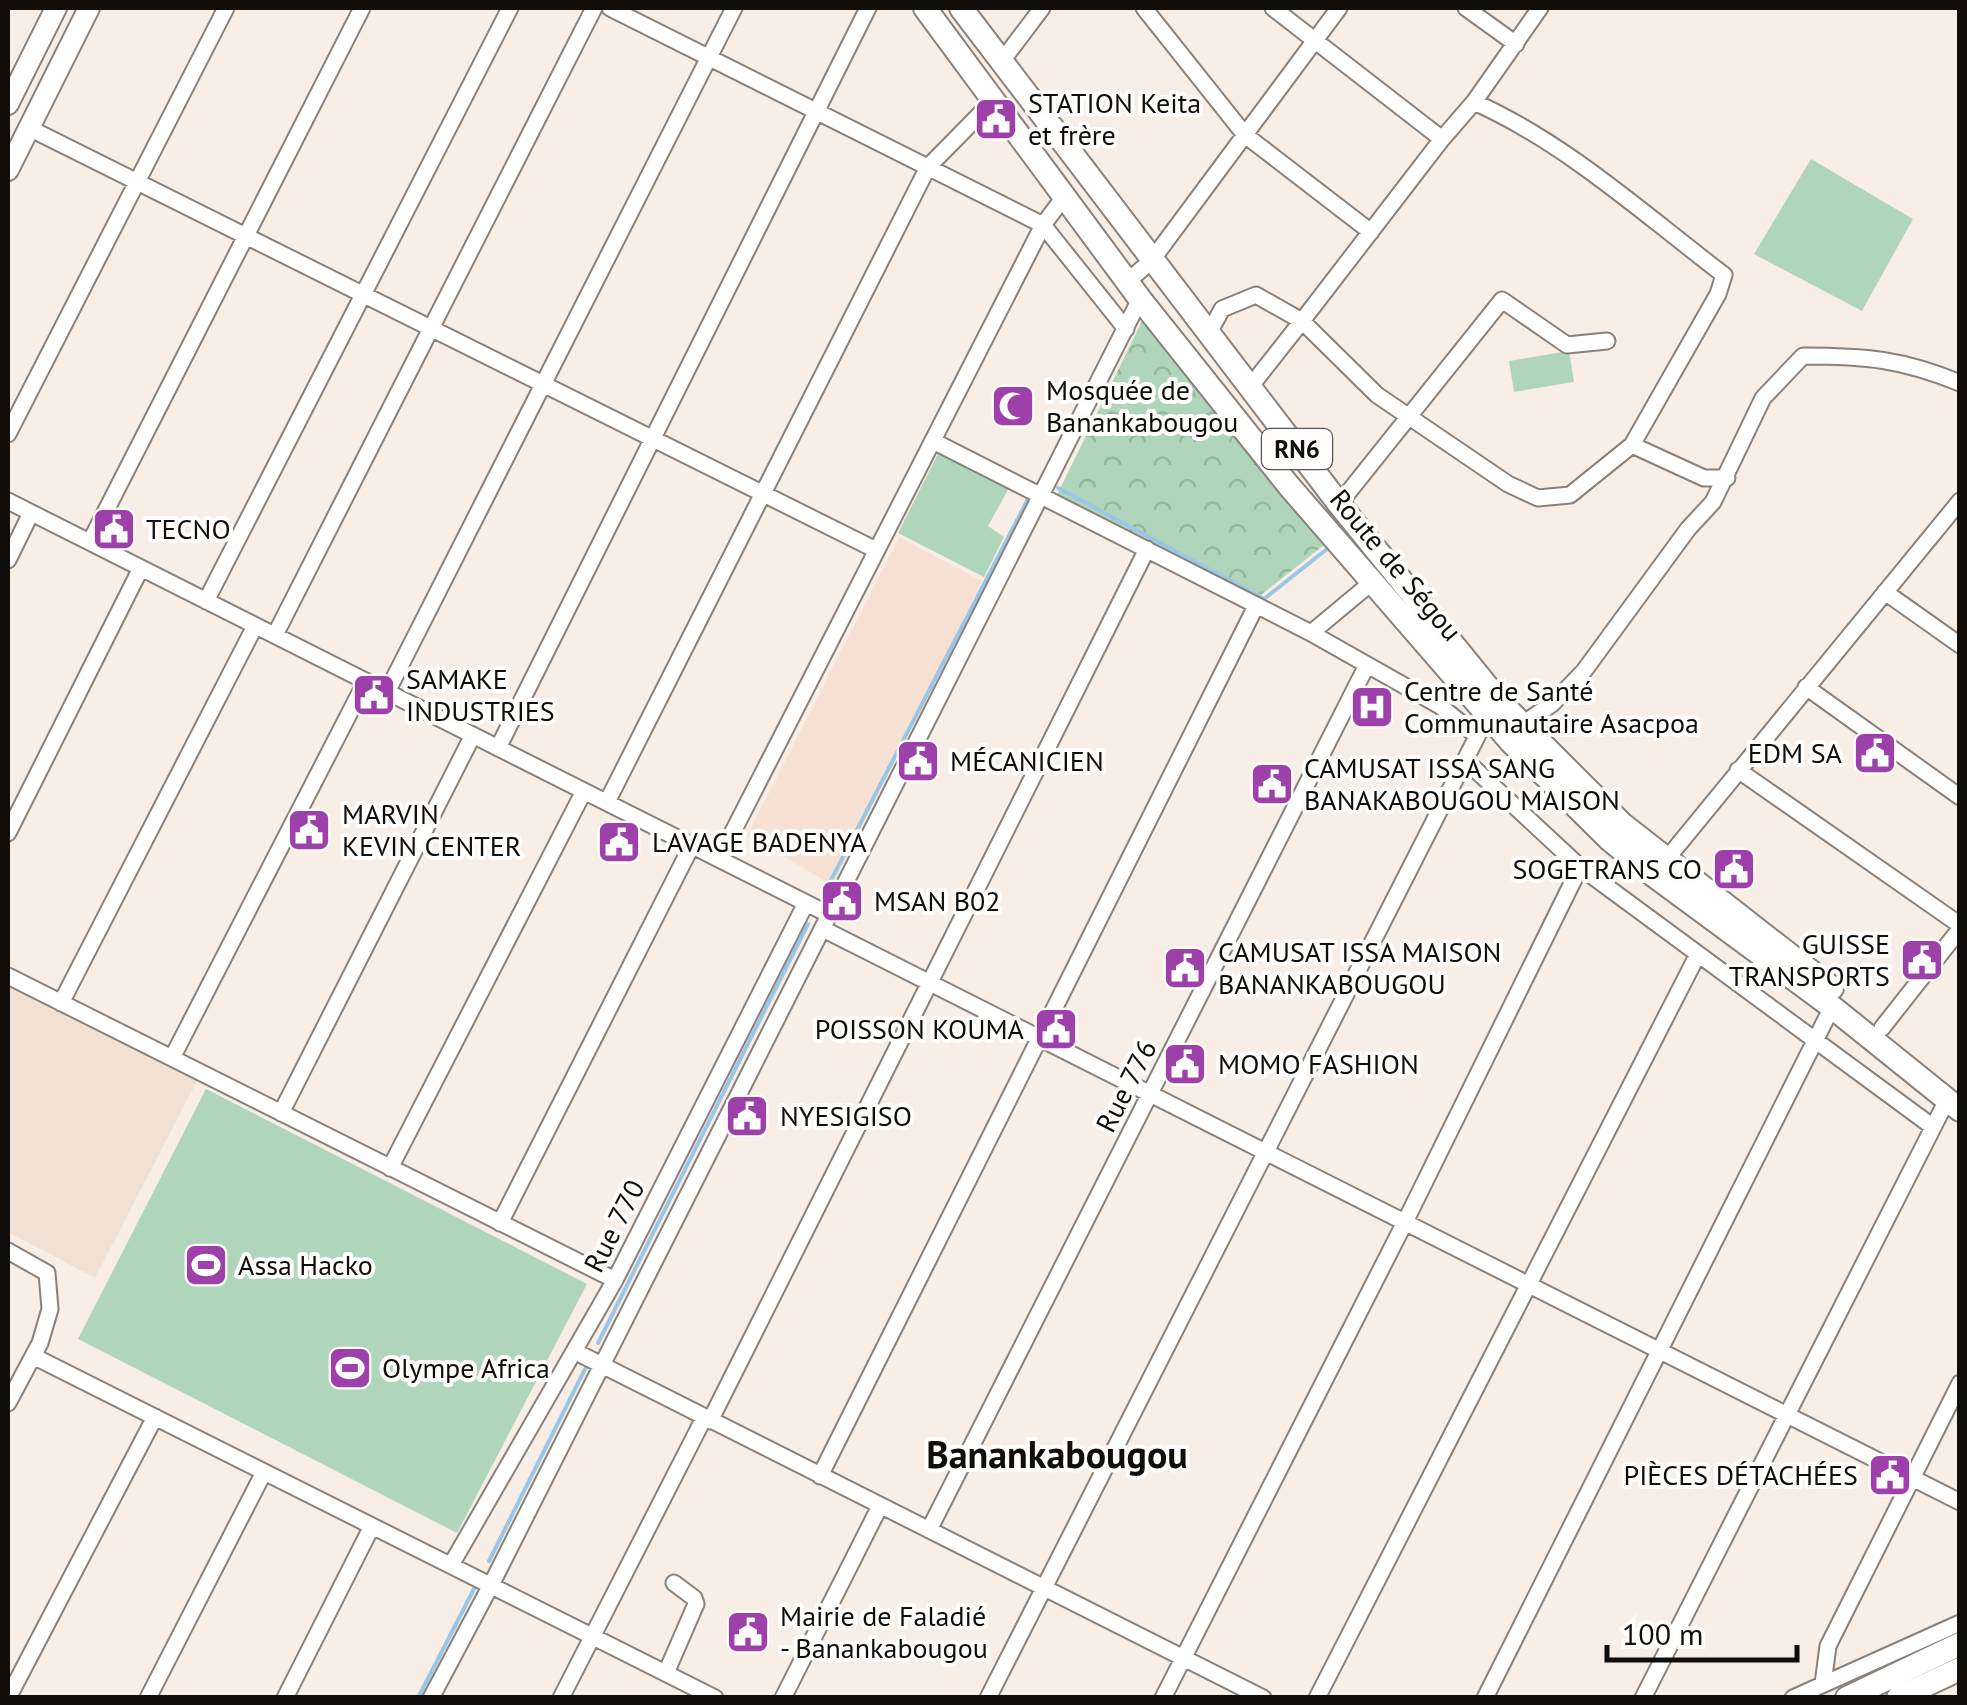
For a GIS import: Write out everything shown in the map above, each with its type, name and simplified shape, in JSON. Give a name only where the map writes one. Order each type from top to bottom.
[{"type":"highway","name":"Route de Ségou","points":[[924,8],[1134,290],[1482,726],[1610,840],[1659,868],[1882,1028],[1955,1100]]},
{"type":"highway","name":"Route de Ségou","points":[[961,8],[1339,504],[1464,661],[1521,725],[1622,824],[1659,868],[1955,1100]]},
{"type":"highway","points":[[1847,1698],[1960,1644]]},
{"type":"highway","points":[[1898,1698],[1960,1668]]},
{"type":"main road","points":[[8,104],[56,8]]},
{"type":"main road","points":[[8,170],[89,8]]},
{"type":"street","points":[[8,434],[226,8]]},
{"type":"street","points":[[90,542],[362,8]]},
{"type":"street","points":[[206,601],[510,8]]},
{"type":"street","points":[[275,636],[594,8]]},
{"type":"street","points":[[610,8],[1044,224],[1126,329]]},
{"type":"street","points":[[387,692],[734,8]]},
{"type":"street","points":[[498,748],[868,8]]},
{"type":"street","points":[[1002,61],[1042,8]]},
{"type":"street","points":[[1144,8],[1244,135],[1371,232]]},
{"type":"street","points":[[1272,8],[1442,139]]},
{"type":"street","points":[[430,1698],[1126,329],[1134,290],[1152,260],[1339,8]]},
{"type":"street","points":[[1466,8],[1516,44]]},
{"type":"street","points":[[1250,387],[1474,102],[1540,8]]},
{"type":"street","points":[[607,802],[928,167],[992,102]]},
{"type":"street","points":[[1209,333],[1222,309],[1256,295],[1302,321],[1377,395],[1508,484],[1538,498],[1570,495],[1632,444],[1718,294],[1724,276],[1591,173],[1501,114],[1474,102]]},
{"type":"street","points":[[28,128],[876,550]]},
{"type":"street","points":[[719,859],[1044,224],[1064,197]]},
{"type":"street","points":[[1339,504],[1502,300],[1568,345],[1607,341]]},
{"type":"street","points":[[1521,725],[1552,704],[1584,671],[1688,529],[1713,502],[1764,398],[1803,356],[1869,356],[1929,370],[1960,383]]},
{"type":"street","points":[[933,440],[1310,633],[1482,726],[988,1698]]},
{"type":"street","points":[[1632,444],[1704,478],[1727,478]]},
{"type":"street","points":[[8,501],[806,903],[826,922],[930,983],[1960,1502]]},
{"type":"street","points":[[1659,868],[1960,502]]},
{"type":"street","points":[[8,560],[31,513]]},
{"type":"street","points":[[561,1698],[930,983],[1147,550]]},
{"type":"street","points":[[8,833],[141,568]]},
{"type":"street","points":[[1310,633],[1371,583]]},
{"type":"street","points":[[1885,592],[1960,645]]},
{"type":"street","points":[[820,1476],[1256,606]]},
{"type":"street","points":[[61,1002],[255,626]]},
{"type":"street","name":"Rue 776","points":[[929,1530],[1367,664]]},
{"type":"street","points":[[172,1058],[366,681]]},
{"type":"street","points":[[1806,687],[1960,798]]},
{"type":"street","points":[[281,1113],[473,735]]},
{"type":"street","points":[[1465,760],[1580,867],[1933,1127]]},
{"type":"street","points":[[1738,770],[1960,927],[1882,1028]]},
{"type":"street","points":[[390,1168],[584,791]]},
{"type":"street","points":[[500,1223],[692,845]]},
{"type":"street","points":[[1164,1698],[1580,867]]},
{"type":"street","name":"Rue 770","points":[[451,1565],[615,1280],[806,903]]},
{"type":"street","points":[[1317,1698],[1698,954]]},
{"type":"street","points":[[8,976],[615,1280]]},
{"type":"street","points":[[1486,1698],[1832,1007]]},
{"type":"street","points":[[1644,1698],[1933,1127],[1955,1100]]},
{"type":"street","points":[[8,1251],[48,1274],[50,1309],[33,1356],[8,1402]]},
{"type":"street","points":[[574,1351],[1263,1698]]},
{"type":"street","points":[[33,1356],[709,1696]]},
{"type":"street","points":[[1823,1684],[1828,1646],[1960,1383]]},
{"type":"street","points":[[8,1698],[155,1417]]},
{"type":"street","points":[[148,1698],[264,1472]]},
{"type":"street","points":[[784,1698],[880,1506]]},
{"type":"street","points":[[285,1698],[372,1526]]},
{"type":"street","points":[[666,1673],[696,1604],[674,1583]]},
{"type":"street","points":[[1793,1698],[1960,1623]]},
{"type":"shaded area","points":[[899,537],[982,581],[833,885],[747,836]]},
{"type":"shaded area","points":[[8,980],[198,1079],[95,1278],[8,1232]]},
{"type":"green space","points":[[1811,159],[1913,219],[1862,311],[1754,254]]},
{"type":"green space","points":[[1143,319],[1329,541],[1261,595],[1057,495]]},
{"type":"green space","points":[[1569,351],[1574,382],[1514,392],[1509,361]]},
{"type":"green space","points":[[941,448],[1009,488],[988,526],[1004,537],[984,577],[898,533]]},
{"type":"green space","points":[[206,1089],[587,1284],[457,1533],[78,1339]]},
{"type":"waterway","points":[[1058,488],[1264,599],[1332,545]]},
{"type":"waterway","points":[[829,884],[1028,499]]},
{"type":"waterway","points":[[598,1343],[808,924]]},
{"type":"waterway","points":[[489,1561],[585,1369]]},
{"type":"waterway","points":[[418,1698],[477,1583]]},
{"type":"place","name":"STATION Keita et frère","points":[[996,119]]},
{"type":"place","name":"Mosquée de Banankabougou","points":[[1013,406]]},
{"type":"place","name":"TECNO","points":[[114,529]]},
{"type":"place","name":"SAMAKE INDUSTRIES","points":[[374,695]]},
{"type":"place","name":"Centre de Santé Communautaire Asacpoa","points":[[1372,707]]},
{"type":"place","name":"EDM SA","points":[[1875,753]]},
{"type":"place","name":"MÉCANICIEN","points":[[918,761]]},
{"type":"place","name":"CAMUSAT ISSA SANG BANAKABOUGOU MAISON","points":[[1272,784]]},
{"type":"place","name":"MARVIN KEVIN CENTER","points":[[309,830]]},
{"type":"place","name":"LAVAGE BADENYA","points":[[619,842]]},
{"type":"place","name":"SOGETRANS CO","points":[[1734,869]]},
{"type":"place","name":"MSAN B02","points":[[842,901]]},
{"type":"place","name":"GUISSE TRANSPORTS","points":[[1922,960]]},
{"type":"place","name":"CAMUSAT ISSA MAISON BANANKABOUGOU","points":[[1185,968]]},
{"type":"place","name":"POISSON KOUMA","points":[[1056,1029]]},
{"type":"place","name":"MOMO FASHION","points":[[1185,1064]]},
{"type":"place","name":"NYESIGISO","points":[[747,1116]]},
{"type":"place","name":"Assa Hacko","points":[[206,1265]]},
{"type":"place","name":"Olympe Africa","points":[[350,1368]]},
{"type":"place","name":"PIÈCES DÉTACHÉES","points":[[1890,1475]]},
{"type":"place","name":"Mairie de Faladié - Banankabougou","points":[[748,1632]]},
{"type":"district","name":"Banankabougou","points":[[1057,1455]]}]
